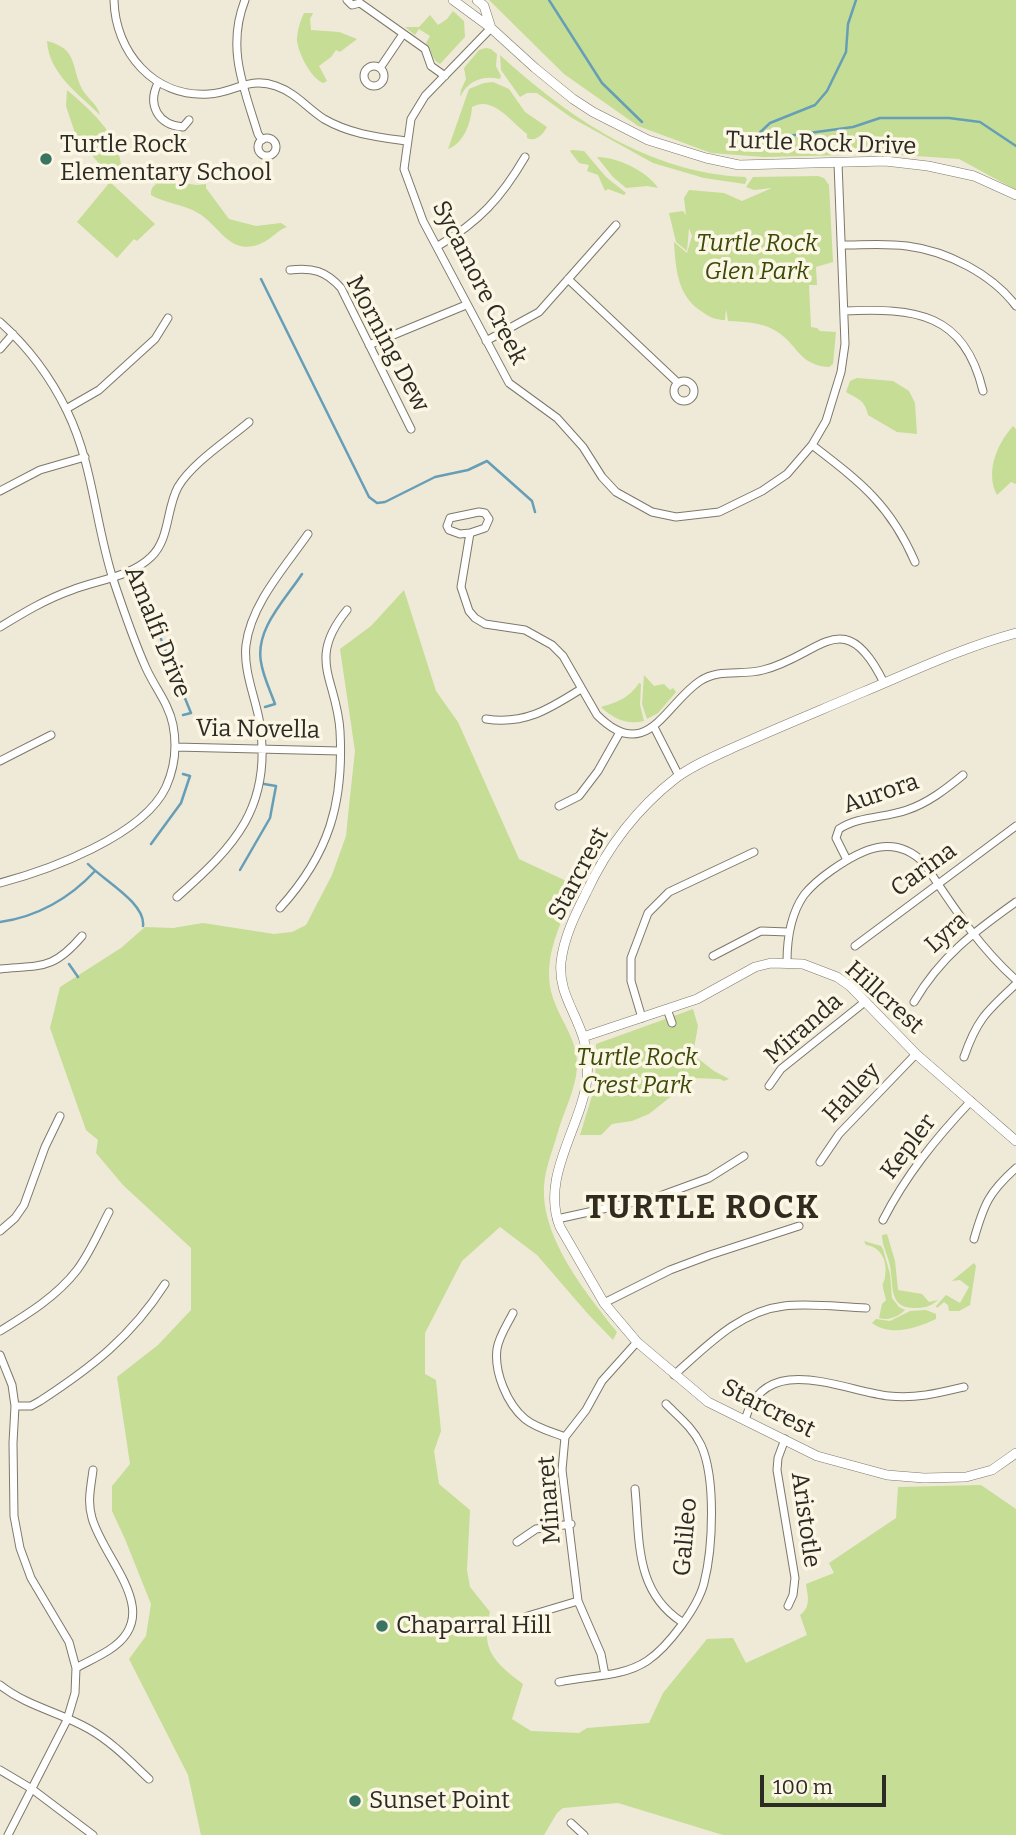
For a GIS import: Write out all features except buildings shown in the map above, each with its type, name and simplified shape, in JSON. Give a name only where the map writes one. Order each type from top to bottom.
[{"type":"street","points":[[114,0],[117,26],[127,50],[139,66],[158,83],[191,94],[211,94],[256,81],[273,84],[293,92],[323,118],[357,135],[406,141]]},
{"type":"street","points":[[245,0],[236,30],[235,57],[261,139]]},
{"type":"street","points":[[347,0],[352,5],[361,1],[425,49],[431,66],[445,76]]},
{"type":"street","name":"Turtle Rock Drive","points":[[453,0],[491,28],[573,99],[593,113],[648,140],[739,165],[885,161],[954,170],[985,180],[1016,195]]},
{"type":"street","name":"Turtle Rock Drive","points":[[477,0],[484,6],[491,28]]},
{"type":"street","name":"Sycamore Creek","points":[[491,28],[425,96],[411,119],[404,169],[423,220],[509,383],[558,418],[616,492],[652,512],[676,517],[719,512],[762,491],[787,474],[812,445],[826,421],[841,373],[845,344],[838,163]]},
{"type":"street","points":[[380,68],[403,34]]},
{"type":"street","points":[[158,83],[154,91],[153,105],[162,119],[172,126],[183,127],[189,120]]},
{"type":"street","points":[[438,246],[459,234],[487,212],[526,158]]},
{"type":"street","points":[[486,341],[539,312],[616,225]]},
{"type":"street","points":[[841,245],[908,246],[930,250],[993,282],[1016,306]]},
{"type":"street","name":"Morning Dew","points":[[290,270],[318,270],[336,282],[411,429]]},
{"type":"street","points":[[568,279],[677,382]]},
{"type":"street","points":[[369,345],[466,305]]},
{"type":"street","points":[[845,311],[898,310],[923,315],[944,327],[957,337],[970,355],[984,391]]},
{"type":"street","points":[[66,409],[100,390],[155,339],[168,318]]},
{"type":"street","name":"Amalfi Drive","points":[[0,322],[41,369],[66,409],[85,457],[112,577],[147,670],[169,712],[175,747],[174,760],[165,788],[155,804],[141,818],[75,857],[0,883]]},
{"type":"street","points":[[0,349],[13,334]]},
{"type":"street","points":[[0,627],[71,590],[142,565],[162,541],[178,488],[189,472],[249,422]]},
{"type":"street","points":[[812,445],[854,478],[882,505],[904,538],[915,562]]},
{"type":"street","points":[[0,491],[40,470],[85,457]]},
{"type":"street","points":[[485,513],[488,524],[485,528],[470,533],[460,534],[449,530],[447,526],[450,518],[485,513]]},
{"type":"street","points":[[470,533],[461,587],[469,611],[485,624],[525,630],[552,645],[563,656],[597,715],[604,723],[620,732],[635,733],[654,727],[701,680],[721,672],[758,672],[771,668],[822,641],[849,641],[863,649],[873,660],[884,683]]},
{"type":"street","points":[[177,897],[214,864],[242,830],[256,799],[262,750],[260,725],[247,666],[247,639],[258,608],[308,534]]},
{"type":"street","points":[[280,908],[309,875],[321,851],[338,792],[340,751],[337,708],[326,667],[327,645],[332,628],[347,610]]},
{"type":"street","name":"Starcrest","points":[[1016,633],[954,654],[787,724],[679,776],[650,801],[611,846],[568,932],[561,964],[564,995],[583,1037],[587,1080],[558,1171],[555,1196],[557,1219],[573,1252],[604,1303],[637,1342],[708,1402],[817,1456],[887,1475],[966,1477],[992,1469],[1016,1453]]},
{"type":"street","points":[[486,719],[507,722],[532,715],[552,707],[580,689]]},
{"type":"street","points":[[654,727],[679,776]]},
{"type":"street","points":[[559,806],[579,796],[598,771],[620,732]]},
{"type":"street","points":[[0,761],[51,735]]},
{"type":"street","name":"Via Novella","points":[[175,747],[340,751]]},
{"type":"street","name":"Aurora","points":[[847,860],[836,838],[839,829],[849,822],[906,811],[929,800],[963,775]]},
{"type":"street","name":"Carina","points":[[855,946],[878,926],[1016,826]]},
{"type":"street","points":[[787,962],[788,932],[803,896],[822,877],[870,848],[901,848],[914,854],[972,934],[1016,982],[981,1019],[964,1057]]},
{"type":"street","points":[[642,1018],[631,981],[631,958],[648,912],[669,892],[754,852]]},
{"type":"street","name":"Lyra","points":[[914,1002],[934,970],[972,934],[1016,902]]},
{"type":"street","points":[[713,956],[761,931],[788,932]]},
{"type":"street","points":[[0,969],[52,963],[67,954],[82,936]]},
{"type":"street","name":"Hillcrest","points":[[583,1037],[697,999],[755,967],[787,962],[803,964],[836,977],[866,1001],[916,1054],[1016,1141]]},
{"type":"street","name":"Miranda","points":[[769,1086],[781,1069],[866,1001]]},
{"type":"street","points":[[667,1009],[672,1023]]},
{"type":"street","name":"Halley","points":[[820,1162],[839,1134],[916,1054]]},
{"type":"street","name":"Kepler","points":[[883,1220],[912,1169],[971,1101]]},
{"type":"street","points":[[0,1231],[15,1218],[24,1205],[45,1147],[60,1116]]},
{"type":"street","points":[[557,1219],[657,1197],[709,1178],[744,1156]]},
{"type":"street","points":[[974,1239],[983,1206],[1001,1181],[1016,1168]]},
{"type":"street","points":[[0,1331],[63,1286],[78,1269],[109,1212]]},
{"type":"street","points":[[604,1303],[700,1259],[799,1226]]},
{"type":"street","points":[[15,1406],[31,1406],[40,1401],[113,1348],[152,1304],[165,1284]]},
{"type":"street","points":[[674,1375],[742,1320],[765,1310],[784,1306],[866,1308]]},
{"type":"street","points":[[513,1313],[497,1348],[497,1370],[502,1382],[524,1418],[535,1426],[565,1437]]},
{"type":"street","name":"Minaret","points":[[605,1675],[601,1654],[578,1601],[562,1469],[565,1437],[586,1410],[601,1381],[637,1342]]},
{"type":"street","points":[[0,1355],[12,1385],[15,1406],[14,1517],[20,1548],[31,1578],[69,1642],[76,1668],[75,1693],[67,1720],[8,1835]]},
{"type":"street","points":[[745,1420],[754,1399],[766,1389],[782,1382],[802,1379],[825,1381],[867,1393],[915,1397],[964,1387]]},
{"type":"street","name":"Galileo","points":[[559,1682],[627,1671],[646,1661],[667,1642],[695,1604],[704,1585],[711,1512],[707,1461],[695,1433],[666,1404]]},
{"type":"street","name":"Aristotle","points":[[785,1439],[777,1470],[795,1578],[793,1595],[788,1606]]},
{"type":"street","points":[[76,1668],[110,1650],[129,1630],[133,1618],[133,1603],[128,1590],[92,1520],[89,1497],[93,1470]]},
{"type":"street","points":[[635,1489],[644,1576],[659,1604],[681,1622]]},
{"type":"street","points":[[517,1542],[536,1529],[570,1524]]},
{"type":"street","points":[[521,1618],[578,1601]]},
{"type":"street","points":[[0,1685],[17,1698],[88,1728],[112,1744],[149,1779]]},
{"type":"street","points":[[0,1770],[32,1789],[93,1835]]},
{"type":"street","points":[[570,1823],[584,1835]]},
{"type":"green space","points":[[489,0],[1016,0],[1016,190],[959,159],[888,154],[764,157],[711,153],[638,126],[564,74]]},
{"type":"green space","points":[[453,11],[464,21],[465,37],[440,64],[426,43],[430,36],[419,29],[415,35],[405,27],[419,27],[430,15],[438,25]]},
{"type":"green space","points":[[304,13],[313,13],[310,19],[311,30],[339,32],[357,39],[340,52],[336,50],[319,66],[327,81],[323,83],[310,71],[298,46],[298,30]]},
{"type":"green space","points":[[47,41],[64,48],[72,58],[81,87],[100,115],[59,73],[49,53]]},
{"type":"green space","points":[[486,48],[497,54],[496,66],[500,79],[476,80],[460,97],[466,79],[464,68],[479,50]]},
{"type":"green space","points":[[500,55],[554,100],[612,138],[676,165],[745,177],[745,184],[704,178],[653,163],[572,118],[537,93],[527,93],[520,97],[501,70]]},
{"type":"green space","points":[[493,82],[509,89],[525,112],[547,127],[545,130],[536,138],[527,138],[527,134],[501,112],[487,104],[480,104],[472,107],[468,126],[462,137],[448,149],[469,89]]},
{"type":"green space","points":[[67,90],[101,123],[114,142],[121,165],[108,174],[84,146],[91,147],[75,133],[66,106]]},
{"type":"green space","points":[[570,151],[584,151],[606,177],[626,193],[624,195],[608,189],[605,191],[598,175],[587,171],[589,165],[579,163]]},
{"type":"green space","points":[[597,157],[632,167],[647,176],[658,188],[626,188]]},
{"type":"green space","name":"Turtle Rock Glen Park","points":[[753,177],[824,178],[829,185],[833,262],[816,267],[817,285],[809,285],[811,327],[820,331],[836,332],[833,364],[829,367],[804,358],[783,336],[771,328],[728,321],[726,309],[725,320],[707,315],[695,307],[680,282],[674,242],[687,253],[692,236],[689,228],[687,251],[676,242],[669,213],[683,211],[686,215],[684,198],[689,190],[724,193],[742,201],[772,188],[754,190],[746,187]]},
{"type":"green space","points":[[167,181],[206,184],[206,188],[229,219],[256,226],[281,223],[287,227],[264,242],[252,246],[234,244],[198,213],[151,195],[155,185]]},
{"type":"green space","points":[[110,182],[155,224],[137,241],[134,239],[117,258],[77,222]]},
{"type":"green space","points":[[857,378],[893,381],[909,391],[915,403],[917,434],[897,432],[868,415],[863,403],[846,392],[850,381]]},
{"type":"green space","points":[[1013,426],[1016,429],[1016,484],[1011,482],[997,495],[992,477],[994,459]]},
{"type":"green space","points":[[404,590],[436,691],[458,722],[519,859],[577,886],[554,940],[549,969],[553,998],[575,1049],[577,1068],[546,1173],[545,1206],[550,1225],[568,1264],[617,1332],[613,1340],[537,1255],[500,1227],[462,1261],[425,1333],[425,1374],[436,1380],[441,1431],[434,1451],[439,1484],[470,1510],[467,1570],[470,1587],[490,1612],[487,1636],[492,1654],[504,1669],[523,1684],[512,1719],[531,1731],[579,1733],[587,1728],[649,1723],[663,1693],[707,1639],[733,1638],[746,1663],[807,1635],[800,1615],[807,1605],[806,1584],[834,1573],[829,1563],[896,1518],[898,1487],[981,1485],[1016,1509],[1016,1835],[723,1835],[618,1803],[563,1808],[544,1835],[201,1835],[188,1775],[129,1659],[146,1636],[151,1604],[112,1511],[112,1486],[130,1464],[117,1377],[158,1345],[191,1310],[191,1248],[123,1185],[96,1153],[98,1140],[86,1130],[50,1028],[60,987],[121,948],[145,927],[173,928],[203,923],[274,934],[292,932],[306,925],[332,875],[346,836],[355,751],[340,649],[371,626]]},
{"type":"green space","points":[[644,675],[654,686],[664,684],[676,692],[658,713],[647,719],[642,704]]},
{"type":"green space","points":[[639,683],[644,721],[621,720],[601,707],[623,699]]},
{"type":"green space","name":"Turtle Rock Crest Park","points":[[693,1009],[698,1026],[694,1048],[696,1057],[729,1079],[724,1081],[694,1078],[649,1114],[632,1121],[612,1124],[601,1135],[580,1135],[595,1086],[596,1044]]},
{"type":"green space","points":[[887,1234],[895,1261],[898,1290],[922,1294],[929,1302],[938,1300],[927,1307],[913,1308],[899,1304],[892,1287],[890,1266],[882,1239],[882,1235]]},
{"type":"green space","points":[[864,1241],[883,1249],[890,1274],[892,1298],[905,1310],[900,1314],[886,1319],[879,1318],[882,1304],[886,1300],[883,1286],[885,1266],[879,1252]]},
{"type":"green space","points":[[974,1263],[976,1266],[970,1305],[959,1311],[949,1311],[944,1302],[937,1308],[946,1295],[960,1303],[969,1287],[960,1280],[952,1281]]},
{"type":"green space","points":[[926,1310],[936,1314],[936,1319],[904,1330],[887,1330],[872,1323],[876,1319],[890,1321],[910,1311]]},
{"type":"waterway","points":[[549,0],[602,83],[642,122]]},
{"type":"waterway","points":[[751,141],[770,123],[815,105],[827,91],[846,52],[848,24],[856,0]]},
{"type":"waterway","points":[[751,141],[853,127],[880,118],[949,118],[980,122],[1016,146]]},
{"type":"waterway","points":[[261,279],[369,497],[377,503],[385,502],[435,477],[468,470],[487,461],[532,501],[535,512]]},
{"type":"waterway","points":[[265,707],[275,704],[262,667],[262,638],[273,615],[302,574]]},
{"type":"waterway","points":[[161,639],[191,713],[183,715]]},
{"type":"waterway","points":[[151,844],[181,803],[190,776],[183,774]]},
{"type":"waterway","points":[[240,870],[270,818],[276,786],[264,784]]},
{"type":"waterway","points":[[88,864],[131,900],[142,917],[143,926]]},
{"type":"waterway","points":[[0,922],[27,916],[52,905],[75,890],[95,871]]},
{"type":"waterway","points":[[69,964],[78,977]]},
{"type":"place","name":"Turtle Rock Elementary School","points":[[46,159]]},
{"type":"place","name":"Chaparral Hill","points":[[382,1626]]},
{"type":"place","name":"Sunset Point","points":[[355,1801]]},
{"type":"district","name":"TURTLE ROCK","points":[[703,1209]]}]
